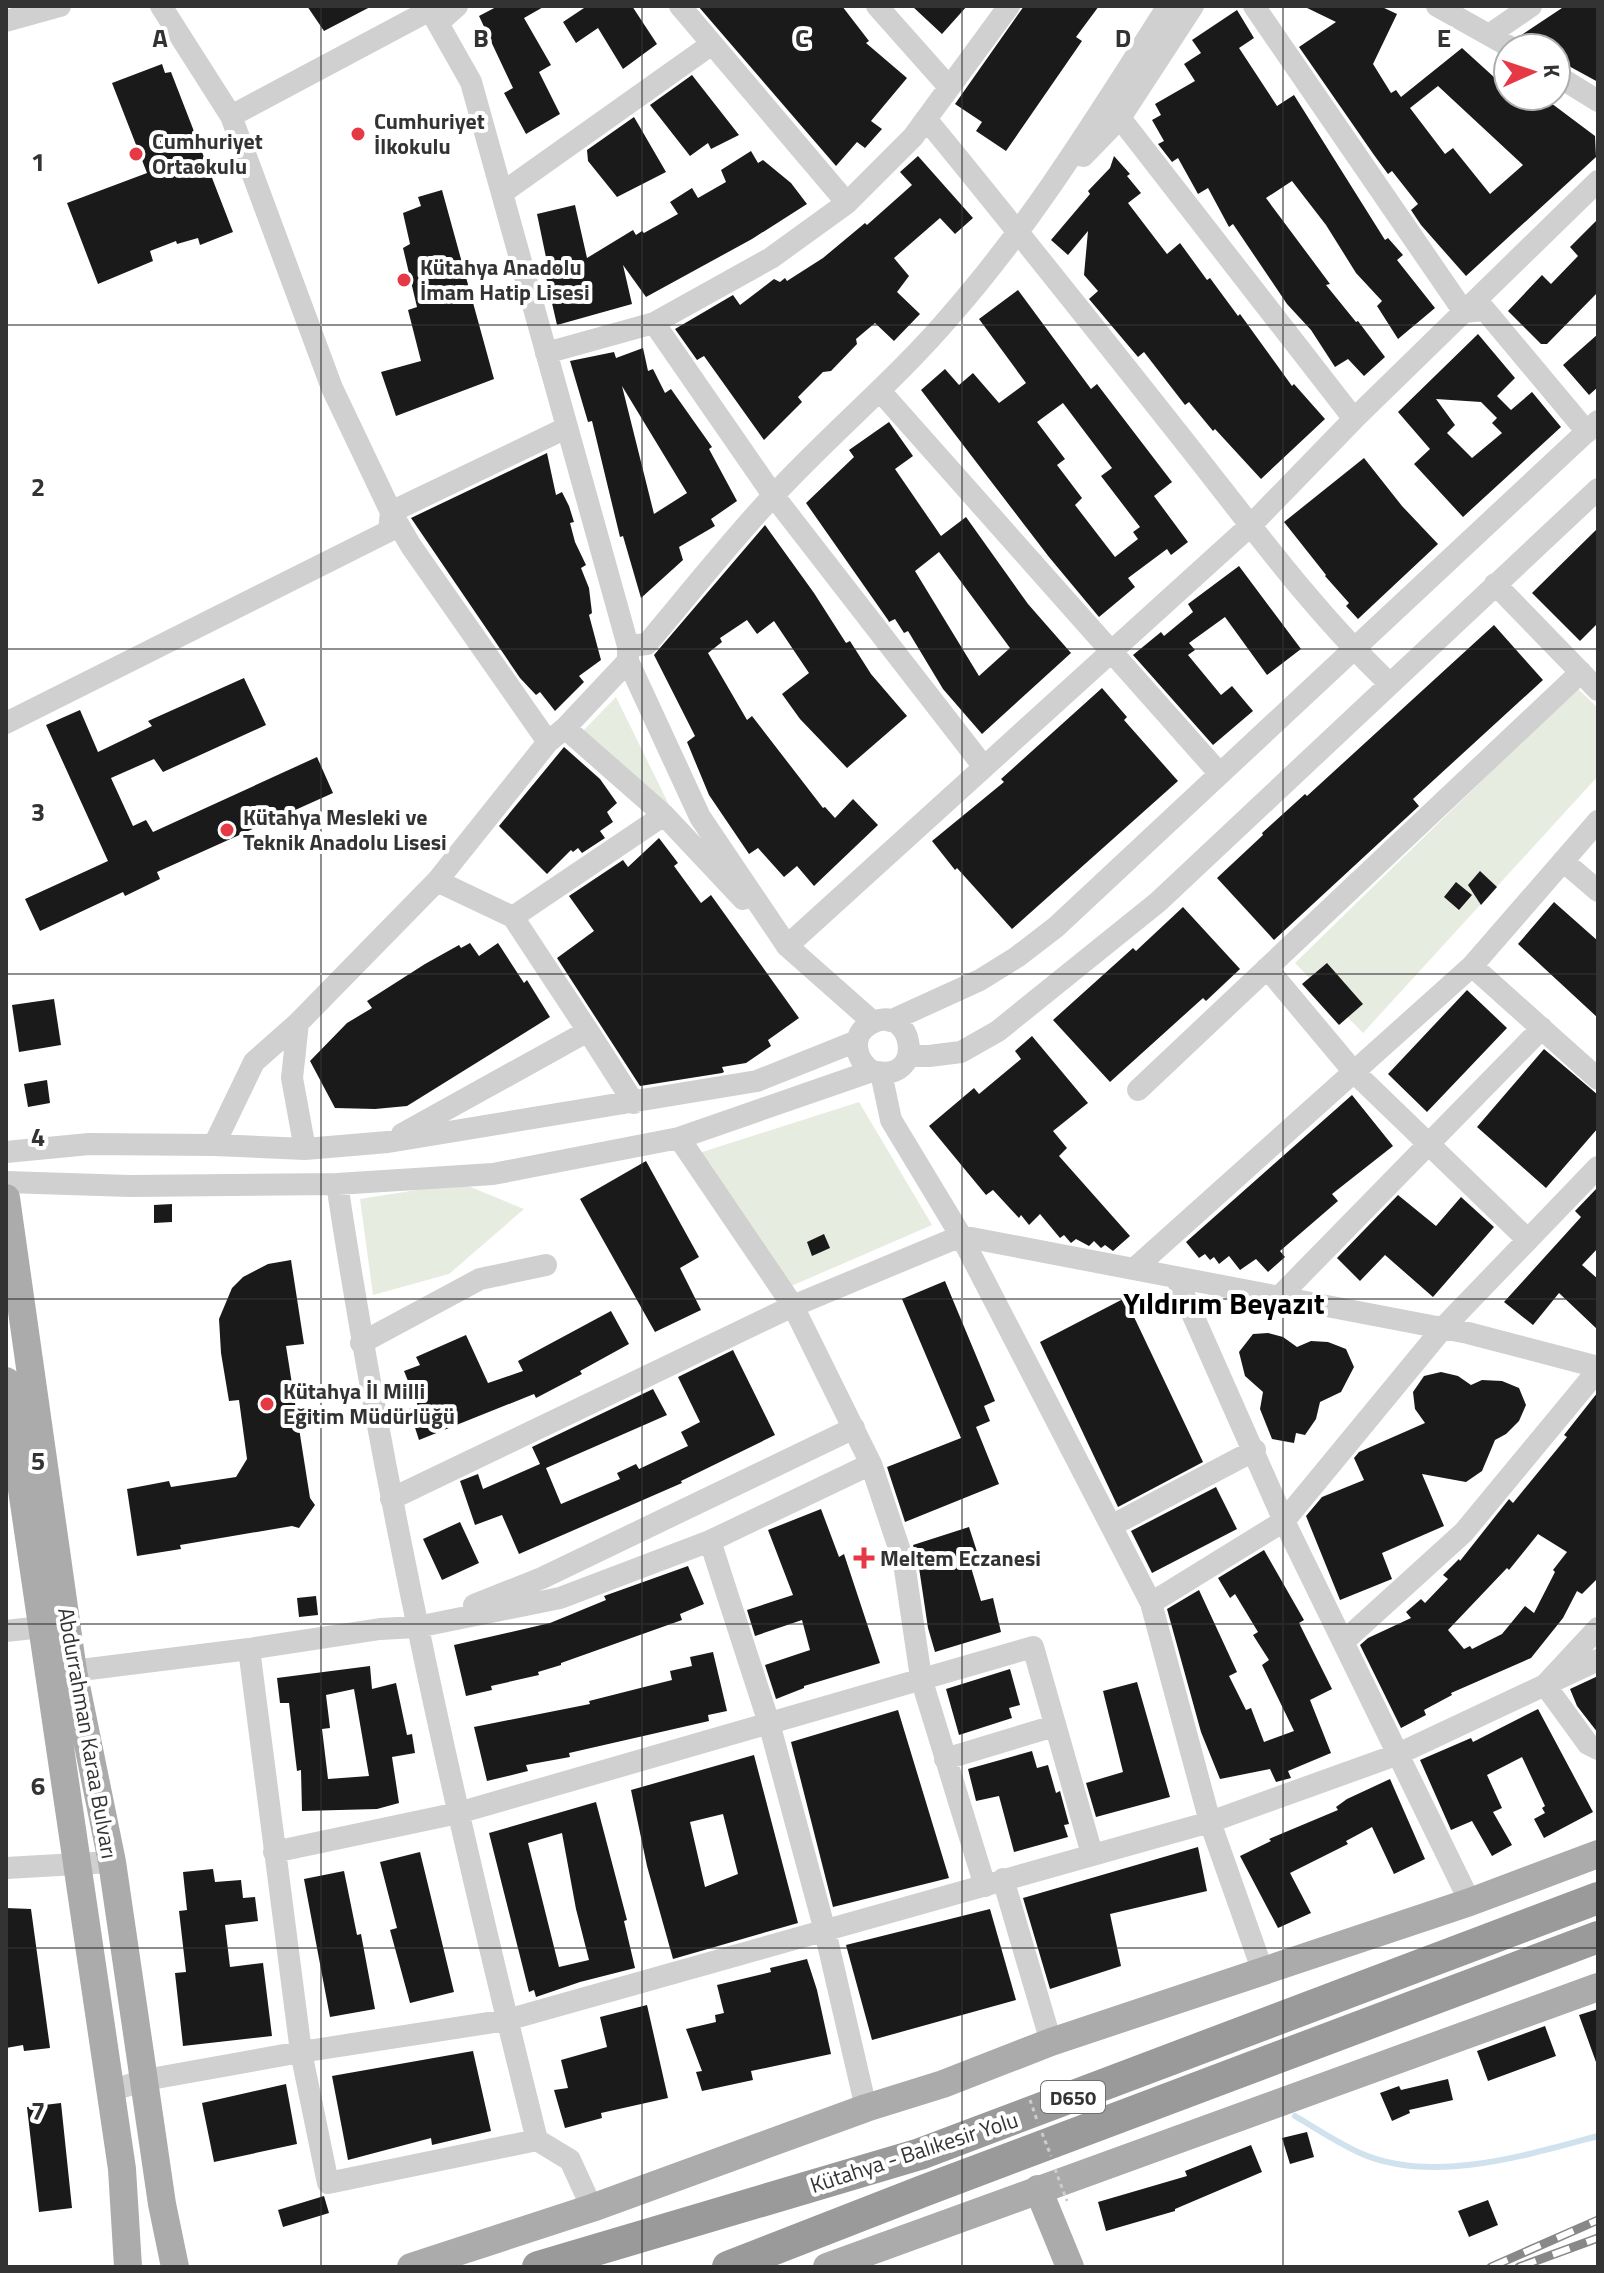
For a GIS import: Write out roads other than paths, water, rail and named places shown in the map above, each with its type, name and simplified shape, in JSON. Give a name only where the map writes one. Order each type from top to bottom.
[{"type":"highway","name":"Kütahya - Balıkesir Yolu","points":[[538,2267],[920,2154],[1598,1898]]},
{"type":"highway","name":"Kütahya - Balıkesir Yolu","points":[[728,2267],[1598,1937]]},
{"type":"main road","name":"Abdurrahman Karaa Bulvarı","points":[[6,1198],[73,1671],[112,1862],[162,2204],[175,2267]]},
{"type":"main road","name":"Abdurrahman Karaa Bulvarı","points":[[6,1381],[9,1419],[122,2169],[127,2264]]},
{"type":"main road","points":[[411,2267],[592,2208],[866,2108],[943,2084],[1051,2042],[1470,1902],[1598,1854]]},
{"type":"main road","points":[[827,2267],[1047,2179],[1598,1987]]},
{"type":"main road","points":[[1047,2179],[1070,2267]]},
{"type":"street","points":[[7,17],[60,6]]},
{"type":"street","points":[[161,6],[231,116],[332,388],[391,512],[411,546],[557,735],[664,815],[870,1029]]},
{"type":"street","points":[[231,116],[432,13],[457,6]]},
{"type":"street","points":[[680,6],[847,203]]},
{"type":"street","points":[[877,6],[949,87]]},
{"type":"street","points":[[546,353],[654,323],[771,258],[847,203],[913,137],[1009,6]]},
{"type":"street","points":[[214,1145],[254,1062],[298,1023],[437,881],[628,654],[647,644],[773,495],[880,391],[952,315],[1020,233],[1168,6]]},
{"type":"street","points":[[1047,194],[1120,118],[1193,6]]},
{"type":"street","points":[[1254,6],[1464,312]]},
{"type":"street","points":[[1437,6],[1492,37]]},
{"type":"street","points":[[1489,35],[1531,6]]},
{"type":"street","points":[[432,13],[471,82],[628,654],[700,817],[787,946]]},
{"type":"street","points":[[502,193],[712,44]]},
{"type":"street","points":[[1572,85],[1598,101]]},
{"type":"street","points":[[1120,118],[1354,419]]},
{"type":"street","points":[[926,119],[1251,525],[1353,648],[1390,684]]},
{"type":"street","points":[[787,946],[1251,525],[1354,419],[1598,181]]},
{"type":"street","points":[[6,1152],[89,1144],[305,1149],[388,1142],[757,1081],[918,1007],[951,995],[1017,957],[1056,927],[1592,426],[1485,310],[1464,312]]},
{"type":"street","points":[[654,323],[773,495],[984,767]]},
{"type":"street","points":[[880,391],[1220,774]]},
{"type":"street","points":[[391,512],[566,428]]},
{"type":"street","points":[[6,1182],[130,1186],[337,1184],[493,1174],[679,1138],[876,1072],[889,1073],[906,1060],[961,1052],[998,1031],[1158,902],[1598,489]]},
{"type":"street","points":[[6,723],[389,531],[391,512]]},
{"type":"street","points":[[1495,584],[1598,690]]},
{"type":"street","points":[[1138,1090],[1581,672]]},
{"type":"street","points":[[513,917],[664,815]]},
{"type":"street","points":[[1134,1269],[1472,966],[1598,821]]},
{"type":"street","points":[[1563,861],[1598,891]]},
{"type":"street","points":[[437,881],[513,917],[634,1103]]},
{"type":"street","points":[[1472,966],[1598,1079]]},
{"type":"street","points":[[1267,968],[1354,1072],[1528,1240]]},
{"type":"street","points":[[298,1023],[292,1078],[305,1149]]},
{"type":"street","points":[[870,1029],[898,1024],[909,1038],[891,1120]]},
{"type":"street","points":[[1279,1297],[1542,1028]]},
{"type":"street","points":[[870,1029],[859,1059],[876,1072],[891,1120],[961,1236],[1151,1603],[1210,1822],[1262,1969]]},
{"type":"street","points":[[388,1142],[588,1031]]},
{"type":"street","points":[[679,1138],[793,1306],[871,1464],[904,1563],[921,1678],[945,1759],[994,1882],[1051,2042]]},
{"type":"street","points":[[1151,1603],[1284,1521],[1443,1328],[1598,1167]]},
{"type":"street","points":[[337,1184],[361,1343],[417,1627],[458,1813],[537,2140]]},
{"type":"street","points":[[391,1499],[793,1306],[961,1236],[1443,1328],[1598,1368],[1464,1532],[1343,1642]]},
{"type":"street","points":[[361,1343],[480,1279],[546,1265]]},
{"type":"street","points":[[1176,1277],[1284,1521],[1470,1902]]},
{"type":"street","points":[[417,1627],[542,1578],[854,1428]]},
{"type":"street","points":[[1111,1526],[1255,1450]]},
{"type":"street","points":[[73,1671],[380,1629],[417,1627],[560,1598],[710,1541],[871,1464]]},
{"type":"street","points":[[710,1541],[769,1723],[825,1931],[866,2108]]},
{"type":"street","points":[[6,1631],[42,1627]]},
{"type":"street","points":[[1545,1685],[1598,1628]]},
{"type":"street","points":[[274,1852],[458,1813],[1033,1647],[1092,1854]]},
{"type":"street","points":[[249,1649],[301,2052],[328,2183],[537,2140],[570,2160],[592,2208]]},
{"type":"street","points":[[110,2091],[145,2080],[301,2052],[507,2020],[1210,1822],[1396,1755],[1598,1660]]},
{"type":"street","points":[[1545,1685],[1595,1744]]},
{"type":"street","points":[[945,1759],[1054,1726]]},
{"type":"street","points":[[6,1868],[112,1862]]},
{"type":"waterway","points":[[1295,2116],[1360,2153],[1417,2167],[1479,2164],[1598,2136]]},
{"type":"railway","points":[[1491,2267],[1598,2220]]},
{"type":"railway","points":[[1519,2267],[1598,2238]]},
{"type":"place","name":"Cumhuriyet İlkokulu","points":[[358,134]]},
{"type":"place","name":"Cumhuriyet Ortaokulu","points":[[136,154]]},
{"type":"place","name":"Kütahya Anadolu İmam Hatip Lisesi","points":[[404,280]]},
{"type":"place","name":"Kütahya Mesleki ve Teknik Anadolu Lisesi","points":[[227,830]]},
{"type":"place","name":"Kütahya İl Milli Eğitim Müdürlüğü","points":[[267,1404]]},
{"type":"place","name":"Meltem Eczanesi","points":[[864,1558]]},
{"type":"district","name":"Yıldırım Beyazıt","points":[[1224,1303]]}]
